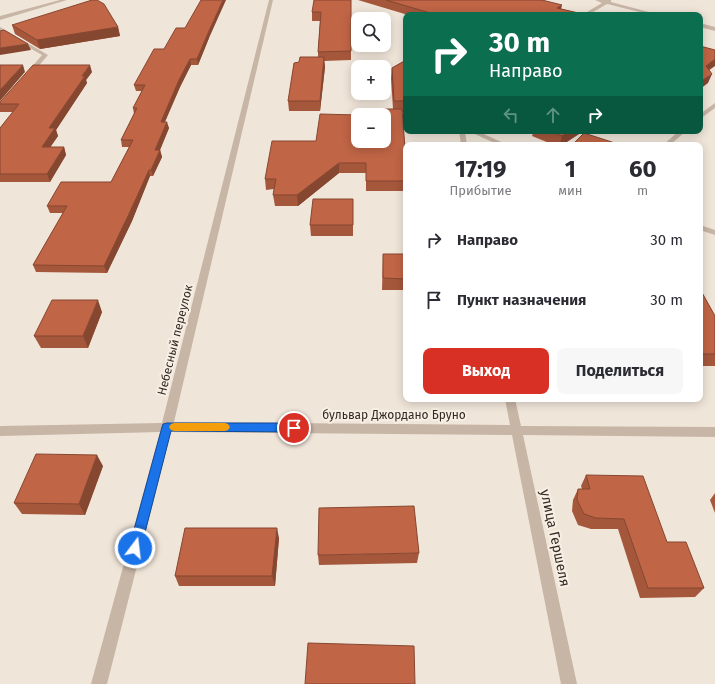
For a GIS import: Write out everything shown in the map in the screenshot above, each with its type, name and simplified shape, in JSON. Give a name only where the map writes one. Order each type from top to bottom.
[{"type":"street","points":[[0,18],[65,0]]},
{"type":"street","name":"Небесный переулок","points":[[99,684],[167,427],[271,0]]},
{"type":"street","points":[[597,0],[608,1],[647,12]]},
{"type":"street","points":[[589,12],[608,1]]},
{"type":"street","points":[[703,26],[715,29]]},
{"type":"street","points":[[0,29],[45,55],[25,78]]},
{"type":"street","points":[[703,115],[715,105]]},
{"type":"street","points":[[478,134],[497,142]]},
{"type":"street","points":[[670,142],[679,134]]},
{"type":"street","points":[[703,228],[715,233]]},
{"type":"street","name":"улица Гершеля","points":[[510,402],[569,684]]},
{"type":"street","name":"бульвар Джордано Бруно","points":[[0,431],[167,427],[715,432]]},
{"type":"building","points":[[92,0],[97,0],[104,4],[118,27],[37,40],[12,25]]},
{"type":"building","points":[[201,0],[223,0],[197,59],[190,59],[179,80],[161,122],[167,122],[155,150],[160,150],[151,170],[149,170],[104,266],[33,265],[67,206],[47,206],[61,182],[111,182],[133,140],[121,140],[137,108],[133,108],[145,85],[134,85],[154,49],[164,49],[176,28],[185,28]]},
{"type":"building","points":[[314,0],[351,0],[351,51],[318,52],[321,12],[312,12]]},
{"type":"building","points":[[386,0],[542,0],[562,5],[557,8],[574,12],[427,12]]},
{"type":"building","points":[[4,30],[28,44],[0,48],[0,31]]},
{"type":"building","points":[[703,47],[715,50],[715,59],[706,66],[712,74],[703,80]]},
{"type":"building","points":[[300,57],[324,57],[320,101],[288,101],[294,63],[299,62]]},
{"type":"building","points":[[403,62],[403,101],[394,101],[392,68]]},
{"type":"building","points":[[0,65],[23,65],[0,90]]},
{"type":"building","points":[[33,65],[90,65],[82,76],[85,76],[49,128],[55,128],[42,147],[64,147],[47,174],[0,174],[0,128],[19,104],[0,104],[0,102]]},
{"type":"building","points":[[391,109],[402,109],[405,142],[403,142],[403,181],[366,181],[366,163],[339,163],[297,195],[273,195],[276,179],[265,179],[272,141],[316,141],[320,114],[351,115],[351,148],[391,148]]},
{"type":"building","points":[[583,134],[587,134],[612,142],[575,142]]},
{"type":"building","points":[[313,199],[353,199],[353,225],[310,225]]},
{"type":"building","points":[[383,254],[403,254],[403,279],[383,278]]},
{"type":"building","points":[[703,294],[715,316],[715,354],[703,354]]},
{"type":"building","points":[[52,300],[98,300],[83,336],[34,336]]},
{"type":"building","points":[[36,454],[97,455],[79,504],[14,503]]},
{"type":"building","points":[[586,475],[643,476],[667,542],[686,542],[704,588],[648,588],[624,519],[596,518],[584,514],[577,500],[578,489],[590,489]]},
{"type":"building","points":[[414,506],[419,553],[318,555],[319,508]]},
{"type":"building","points":[[185,528],[277,528],[272,576],[175,576]]},
{"type":"building","points":[[308,643],[414,646],[415,684],[305,684]]},
{"type":"slow traffic","points":[[174,427],[225,427]]},
{"type":"route","points":[[135,548],[167,427],[294,428]]}]
